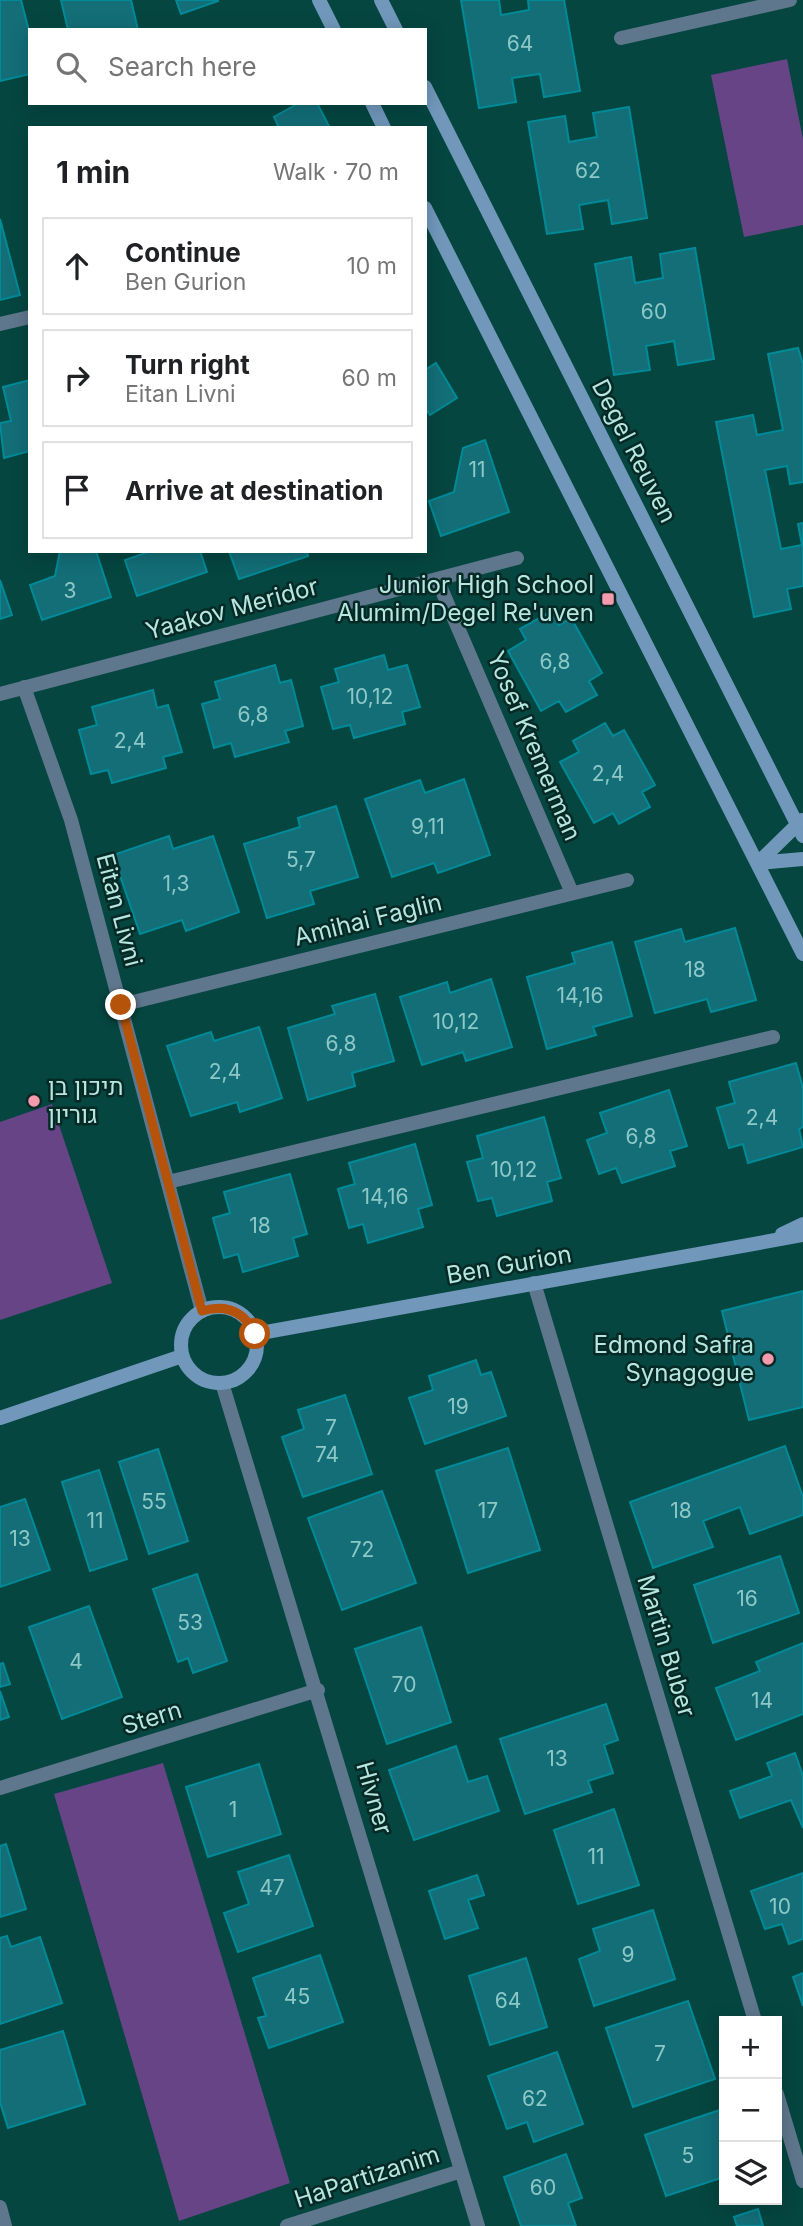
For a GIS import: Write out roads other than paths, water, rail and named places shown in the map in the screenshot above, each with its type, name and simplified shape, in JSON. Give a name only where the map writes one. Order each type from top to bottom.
[{"type":"street","points":[[319,0],[333,28]]},
{"type":"street","points":[[382,0],[396,28]]},
{"type":"street","points":[[621,38],[790,0]]},
{"type":"street","name":"Degel Reuven","points":[[427,91],[801,826]]},
{"type":"street","points":[[373,105],[383,126]]},
{"type":"street","points":[[427,212],[803,954]]},
{"type":"street","points":[[0,324],[28,317]]},
{"type":"street","name":"Yaakov Meridor","points":[[0,694],[517,558]]},
{"type":"street","name":"Yosef Kremerman","points":[[437,579],[572,893]]},
{"type":"street","name":"Eitan Livni","points":[[24,687],[71,820],[202,1311]]},
{"type":"street","points":[[758,863],[801,826]]},
{"type":"street","points":[[758,863],[803,859]]},
{"type":"street","name":"Amihai Faglin","points":[[121,1005],[627,880]]},
{"type":"street","points":[[168,1182],[773,1037]]},
{"type":"street","name":"Ben Gurion","points":[[771,1240],[803,1224]]},
{"type":"street","name":"Ben Gurion","points":[[255,1334],[803,1236]]},
{"type":"street","name":"Martin Buber","points":[[534,1283],[754,2016]]},
{"type":"street","points":[[228,1308],[249,1322],[255,1334],[257,1347],[246,1371],[222,1383],[198,1377],[182,1356],[184,1329],[202,1311],[228,1308]]},
{"type":"street","points":[[0,1418],[182,1356]]},
{"type":"street","name":"Hivner","points":[[222,1383],[318,1690],[478,2226]]},
{"type":"street","name":"Stern","points":[[0,1788],[318,1690]]},
{"type":"street","points":[[782,2111],[803,2181]]},
{"type":"street","name":"HaPartizanim","points":[[287,2226],[461,2171]]},
{"type":"street","points":[[0,2207],[5,2226]]},
{"type":"place","name":"Junior High School Alumim/Degel Re'uven","points":[[608,599]]},
{"type":"place","name":"תיכון בן גוריון","points":[[34,1101]]},
{"type":"place","name":"Edmond Safra Synagogue","points":[[768,1359]]}]
